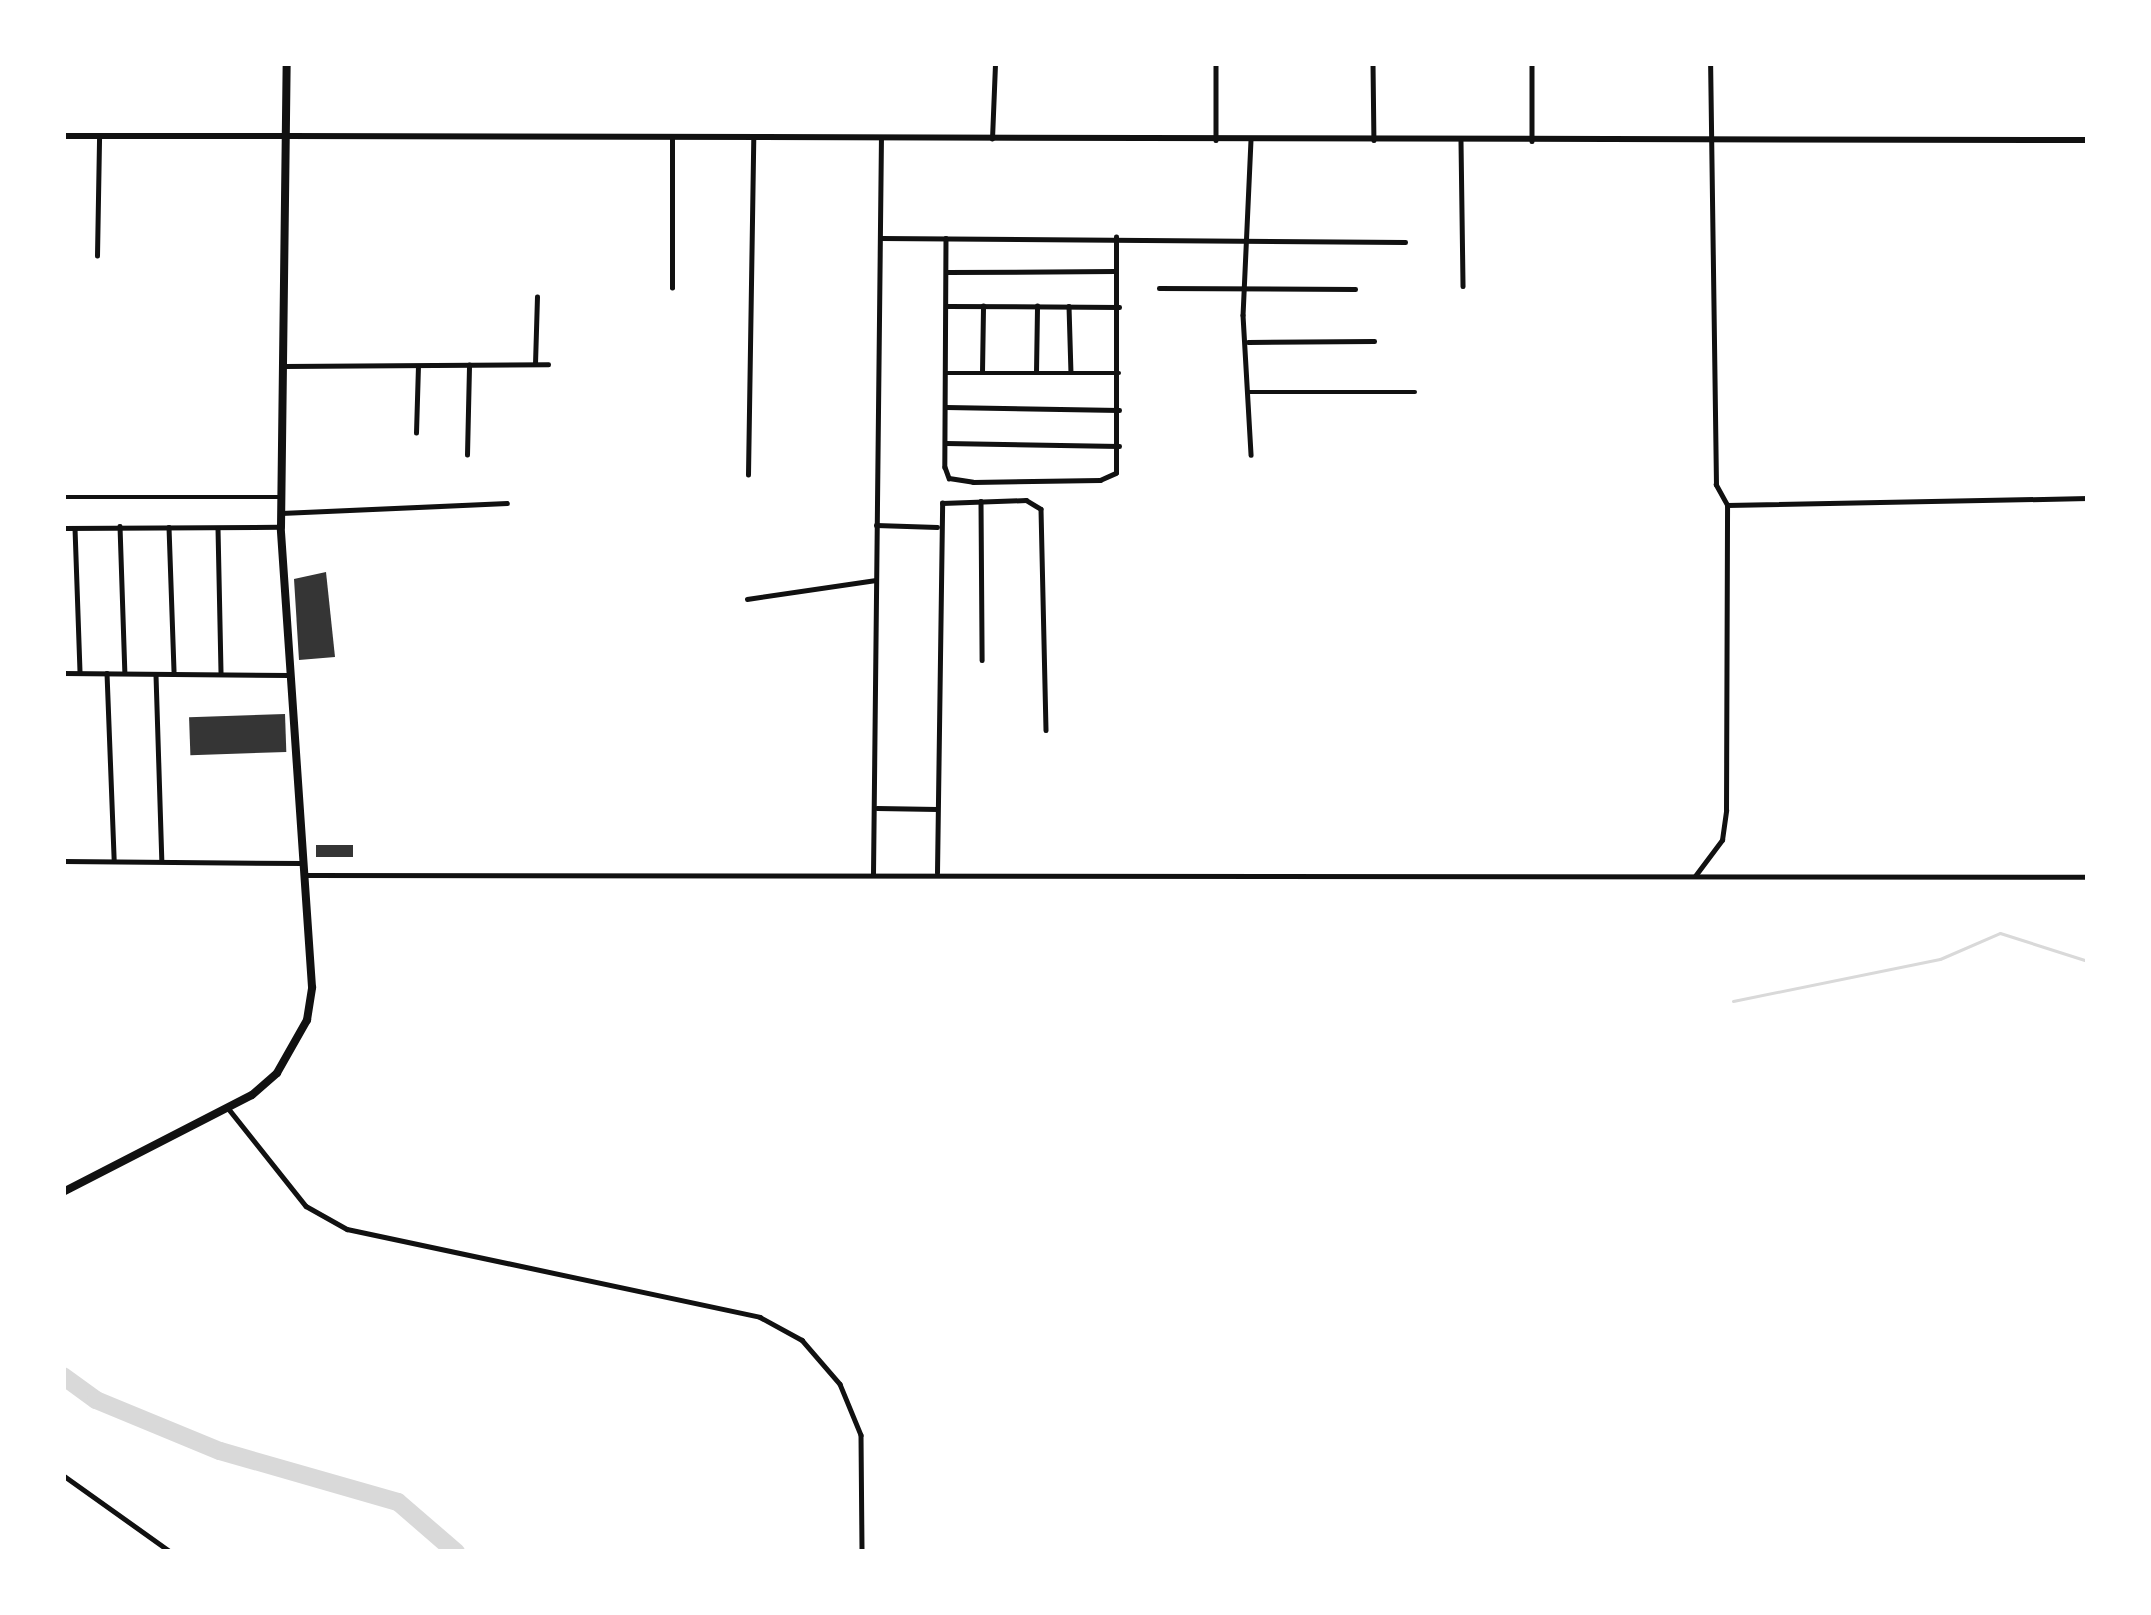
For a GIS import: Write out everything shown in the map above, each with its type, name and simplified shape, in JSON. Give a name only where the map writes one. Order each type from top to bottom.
[{"type":"main road","points":[[63,1192],[228,1108],[277,1072],[307,1020],[304,863],[281,527],[286,63]]},
{"type":"main road","points":[[63,136],[2088,140]]},
{"type":"street","points":[[992,139],[994,63]]},
{"type":"street","points":[[1216,63],[1216,140]]},
{"type":"street","points":[[1373,63],[1374,140]]},
{"type":"street","points":[[1532,63],[1532,141]]},
{"type":"street","points":[[1695,876],[1722,840],[1726,810],[1727,505],[1716,485],[1710,63]]},
{"type":"street","points":[[97,256],[99,136]]},
{"type":"street","points":[[671,288],[672,138]]},
{"type":"street","points":[[748,475],[753,138]]},
{"type":"street","points":[[873,874],[881,139]]},
{"type":"street","points":[[1251,140],[1244,289],[1251,455]]},
{"type":"street","points":[[1461,141],[1463,286]]},
{"type":"street","points":[[946,238],[949,478],[973,482],[1107,480],[1119,446],[1116,237]]},
{"type":"street","points":[[881,238],[1405,242]]},
{"type":"street","points":[[947,272],[1118,271]]},
{"type":"street","points":[[1159,288],[1354,289]]},
{"type":"street","points":[[535,364],[537,297]]},
{"type":"street","points":[[982,372],[983,305]]},
{"type":"street","points":[[947,306],[1119,307]]},
{"type":"street","points":[[1036,373],[1037,306]]},
{"type":"street","points":[[1069,306],[1071,373]]},
{"type":"street","points":[[1245,342],[1374,341]]},
{"type":"street","points":[[467,455],[469,364]]},
{"type":"street","points":[[283,365],[548,364]]},
{"type":"street","points":[[416,433],[418,365]]},
{"type":"street","points":[[946,373],[1119,373]]},
{"type":"street","points":[[1250,392],[1415,392]]},
{"type":"street","points":[[946,407],[1119,410]]},
{"type":"street","points":[[946,443],[1119,446]]},
{"type":"street","points":[[63,497],[281,497]]},
{"type":"street","points":[[1727,505],[2088,498]]},
{"type":"street","points":[[937,873],[937,527],[942,503],[1026,500],[1041,509],[1046,730]]},
{"type":"street","points":[[981,501],[982,660]]},
{"type":"street","points":[[281,513],[508,503]]},
{"type":"street","points":[[876,525],[937,527]]},
{"type":"street","points":[[120,526],[125,674]]},
{"type":"street","points":[[63,527],[281,527]]},
{"type":"street","points":[[75,527],[80,673]]},
{"type":"street","points":[[169,527],[174,674]]},
{"type":"street","points":[[218,528],[221,674]]},
{"type":"street","points":[[747,599],[876,580]]},
{"type":"street","points":[[63,673],[290,675]]},
{"type":"street","points":[[106,673],[114,862]]},
{"type":"street","points":[[156,675],[162,861]]},
{"type":"street","points":[[877,808],[938,809]]},
{"type":"street","points":[[63,861],[304,863]]},
{"type":"street","points":[[304,875],[2088,877]]},
{"type":"street","points":[[228,1108],[306,1206],[347,1229],[760,1317],[802,1340],[840,1384],[861,1435],[862,1552]]},
{"type":"street","points":[[63,1475],[171,1552]]},
{"type":"building","points":[[326,572],[335,657],[299,660],[294,579]]},
{"type":"building","points":[[285,714],[286,752],[190,755],[189,717]]},
{"type":"building","points":[[316,845],[353,845],[353,857],[316,857]]},
{"type":"waterway","points":[[1733,1001],[1940,959],[2000,933],[2088,961]]},
{"type":"waterway","points":[[63,1376],[96,1400],[220,1451],[398,1502],[456,1552]]}]
